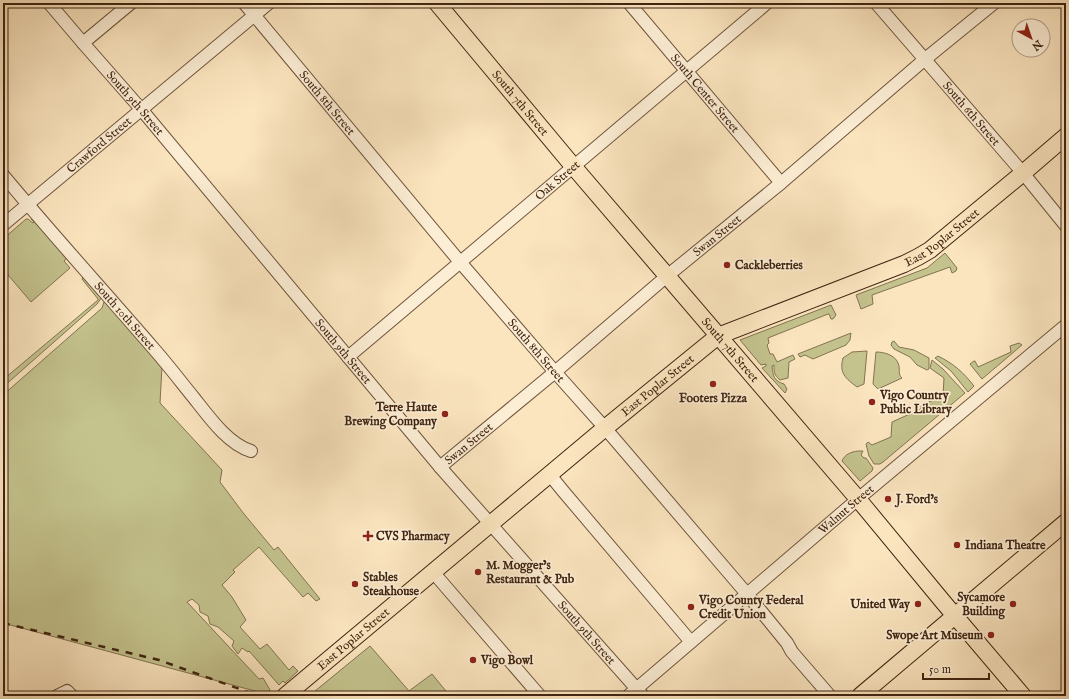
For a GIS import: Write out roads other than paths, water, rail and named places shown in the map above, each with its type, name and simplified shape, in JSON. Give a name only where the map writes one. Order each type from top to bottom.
[{"type":"main road","name":"South 7th Street","points":[[437,3],[573,166],[858,499],[1023,696]]},
{"type":"main road","name":"East Poplar Street","points":[[285,696],[605,428],[718,336],[904,264],[918,257],[930,250],[1066,136]]},
{"type":"main road","points":[[860,696],[1066,522]]},
{"type":"street","name":"South 9th Street","points":[[49,3],[141,109],[440,467],[491,524],[636,694]]},
{"type":"street","points":[[83,43],[131,3]]},
{"type":"street","name":"South 8th Street","points":[[244,3],[460,262],[747,594],[787,643],[792,652],[830,696]]},
{"type":"street","name":"Crawford Street","points":[[3,225],[269,3]]},
{"type":"street","name":"South Center Street","points":[[629,3],[781,183]]},
{"type":"street","name":"South 6th Street","points":[[876,3],[1023,173],[1066,226]]},
{"type":"street","name":"Swan Street","points":[[440,467],[555,372],[667,276],[781,183],[924,60],[994,3]]},
{"type":"street","name":"Oak Street","points":[[348,357],[762,5]]},
{"type":"street","name":"South 10th Street","points":[[3,175],[216,424],[232,441],[252,451]]},
{"type":"street","name":"Walnut Street","points":[[636,694],[691,642],[858,499],[1066,325]]},
{"type":"street","points":[[550,475],[691,642]]},
{"type":"street","points":[[433,572],[540,696]]},
{"type":"railway","points":[[3,623],[159,660],[259,696]]},
{"type":"place","name":"Cackleberries","points":[[727,265]]},
{"type":"place","name":"Footers Pizza","points":[[713,384]]},
{"type":"place","name":"Vigo Country Public Library","points":[[872,402]]},
{"type":"place","name":"Terre Haute Brewing Company","points":[[445,414]]},
{"type":"place","name":"J. Ford’s","points":[[888,499]]},
{"type":"place","name":"CVS Pharmacy","points":[[368,536]]},
{"type":"place","name":"Indiana Theatre","points":[[957,545]]},
{"type":"place","name":"M. Mogger’s Restaurant & Pub","points":[[478,572]]},
{"type":"place","name":"Stables Steakhouse","points":[[355,584]]},
{"type":"place","name":"United Way","points":[[918,604]]},
{"type":"place","name":"Sycamore Building","points":[[1013,604]]},
{"type":"place","name":"Vigo County Federal Credit Union","points":[[691,607]]},
{"type":"place","name":"Swope Art Museum","points":[[991,635]]},
{"type":"place","name":"Vigo Bowl","points":[[473,660]]}]
